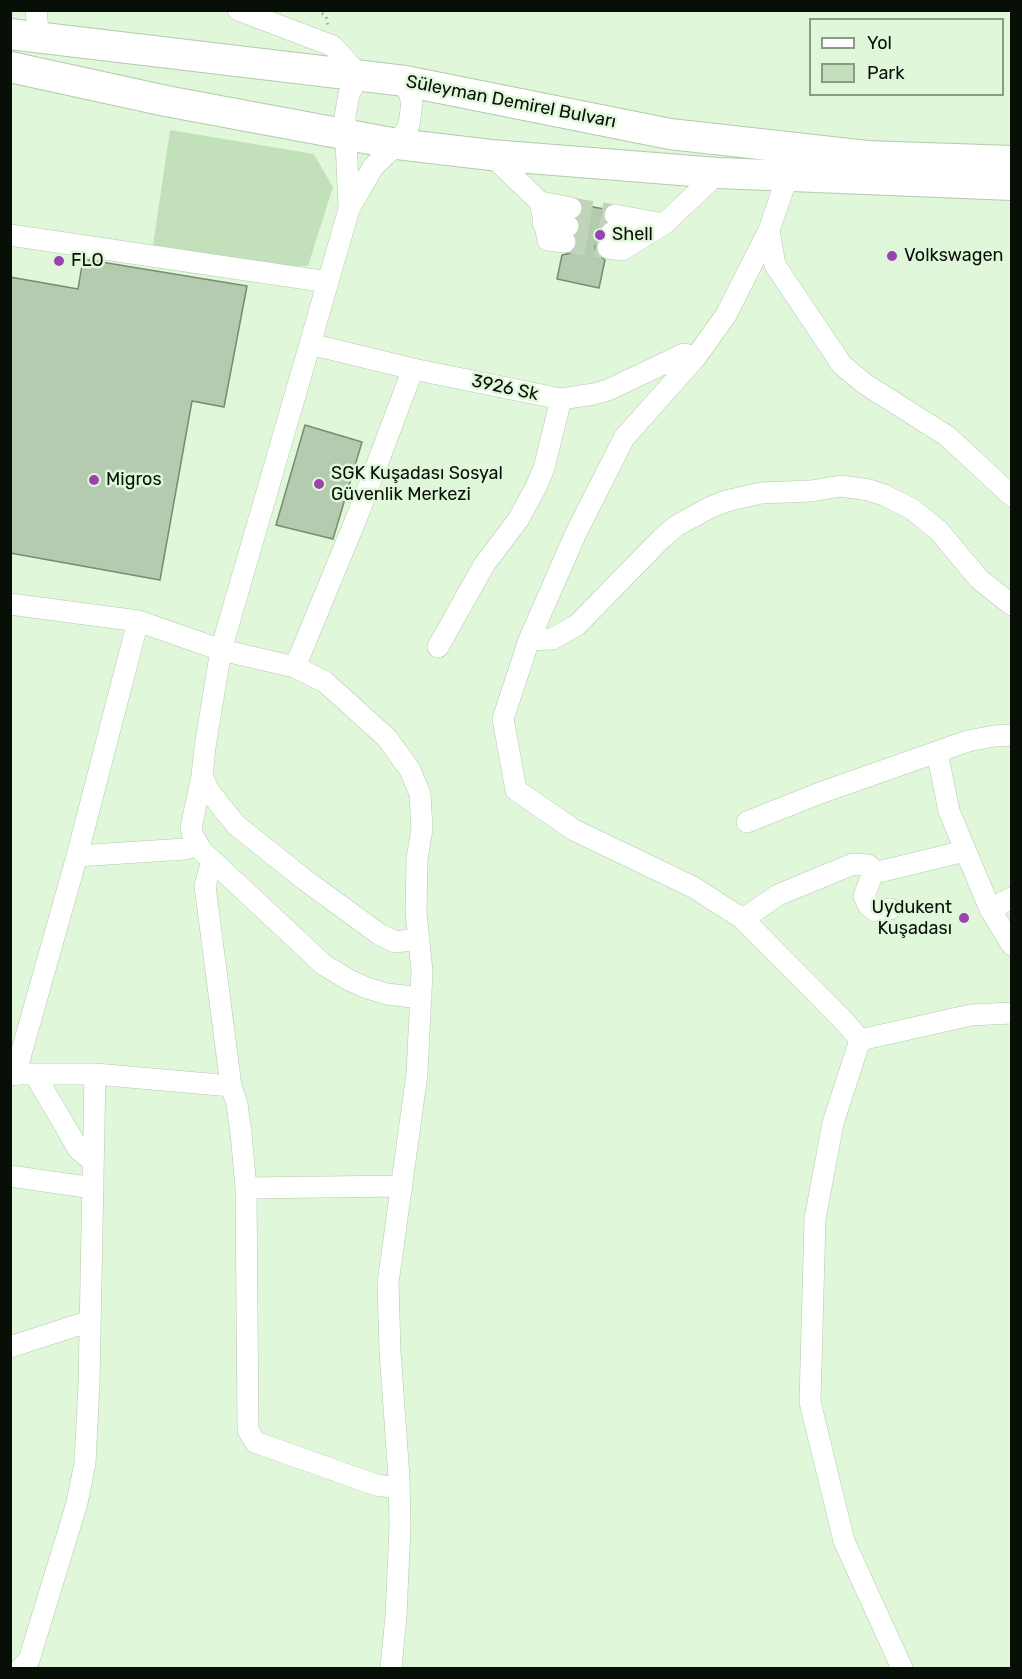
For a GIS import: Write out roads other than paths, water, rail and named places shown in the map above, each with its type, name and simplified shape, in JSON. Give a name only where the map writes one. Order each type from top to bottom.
[{"type":"highway","name":"Süleyman Demirel Bulvarı","points":[[29,28],[405,81],[670,134],[867,156],[1011,161]]},
{"type":"highway","points":[[10,68],[347,137],[491,155],[718,173],[1011,185]]},
{"type":"street","points":[[238,10],[333,46],[359,75],[349,94],[345,117],[349,209]]},
{"type":"street","points":[[405,81],[412,102],[409,125],[397,144],[373,167],[349,209],[309,344],[222,650],[202,776],[191,828],[197,844],[212,860],[324,965],[336,973],[377,991],[421,998]]},
{"type":"street","points":[[491,155],[542,212],[568,225],[548,240],[542,212]]},
{"type":"street","points":[[664,224],[611,232],[643,237],[664,224],[718,173]]},
{"type":"street","points":[[788,175],[769,230],[726,315],[696,357],[624,438],[576,533],[529,640],[503,719],[516,790],[574,830],[693,887],[743,919],[860,1040]]},
{"type":"street","points":[[769,230],[775,265],[842,365],[865,384],[947,436],[1011,496]]},
{"type":"street","points":[[10,235],[328,282]]},
{"type":"street","name":"3926 Sk","points":[[309,344],[413,369],[561,399],[608,390],[684,354],[696,357]]},
{"type":"street","points":[[295,667],[413,369]]},
{"type":"street","points":[[438,647],[484,565],[518,520],[536,487],[544,468],[561,399]]},
{"type":"street","points":[[529,640],[552,639],[577,625],[662,538],[676,526],[709,508],[726,501],[761,493],[811,492],[842,486],[877,492],[912,509],[939,531],[979,579],[1011,605]]},
{"type":"street","points":[[10,604],[138,621],[222,650],[295,667],[326,682],[387,738],[410,770],[420,794],[422,829],[417,859],[416,912],[422,971],[417,1074],[388,1283],[399,1488],[399,1575],[391,1668]]},
{"type":"street","points":[[20,1075],[138,621]]},
{"type":"street","points":[[747,822],[820,793],[937,752],[981,738],[1011,735]]},
{"type":"street","points":[[937,752],[949,811],[990,909],[1011,945]]},
{"type":"street","points":[[202,776],[209,791],[236,825],[315,886],[387,939],[395,942],[419,939]]},
{"type":"street","points":[[77,856],[185,849],[197,844]]},
{"type":"street","points":[[874,873],[965,851]]},
{"type":"street","points":[[212,860],[205,886],[231,1086],[237,1104],[241,1133],[246,1188],[248,1431],[255,1442],[376,1485],[399,1488]]},
{"type":"street","points":[[743,919],[778,896],[853,864],[868,865],[873,868],[874,873],[864,896],[865,901],[875,911],[890,909]]},
{"type":"street","points":[[990,909],[1011,898]]},
{"type":"street","points":[[860,1040],[971,1015],[1011,1013]]},
{"type":"street","points":[[860,1040],[833,1123],[815,1219],[810,1402],[844,1541],[902,1668]]},
{"type":"street","points":[[20,1075],[95,1074],[231,1086]]},
{"type":"street","points":[[21,1668],[29,1660],[77,1503],[86,1463],[95,1074]]},
{"type":"street","points":[[20,1075],[79,1150],[93,1161]]},
{"type":"street","points":[[10,1176],[93,1188]]},
{"type":"street","points":[[246,1188],[402,1186]]},
{"type":"street","points":[[10,1347],[90,1321]]},
{"type":"tunnel","points":[[571,208],[615,215]]},
{"type":"tunnel","points":[[568,226],[611,233]]},
{"type":"tunnel","points":[[565,242],[608,248]]},
{"type":"place","name":"Shell","points":[[600,235]]},
{"type":"place","name":"Volkswagen","points":[[892,256]]},
{"type":"place","name":"FLO","points":[[59,261]]},
{"type":"place","name":"Migros","points":[[94,480]]},
{"type":"place","name":"SGK Kuşadası Sosyal Güvenlik Merkezi","points":[[319,484]]},
{"type":"place","name":"Uydukent Kuşadası","points":[[964,918]]}]
